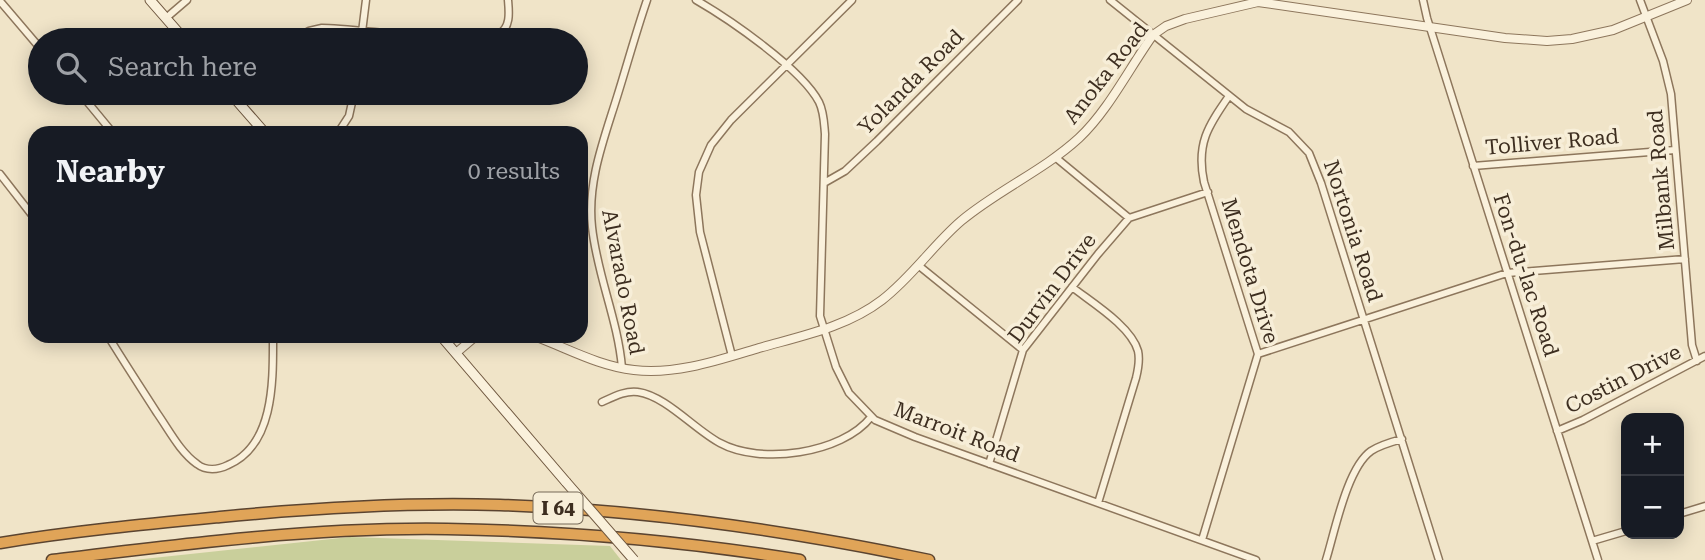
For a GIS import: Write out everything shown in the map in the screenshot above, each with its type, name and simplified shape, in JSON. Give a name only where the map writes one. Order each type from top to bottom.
[{"type":"highway","name":"I 64","points":[[0,543],[58,534],[302,510],[365,506],[498,505],[627,513],[717,523],[834,540],[929,560]]},
{"type":"highway","name":"I 64","points":[[52,560],[277,536],[447,529],[637,539],[800,560]]},
{"type":"main road","points":[[150,0],[175,28]]},
{"type":"main road","points":[[241,105],[256,126]]},
{"type":"main road","points":[[447,343],[634,560]]},
{"type":"street","points":[[166,18],[187,0]]},
{"type":"street","points":[[362,28],[366,0]]},
{"type":"street","points":[[504,28],[509,17],[508,0]]},
{"type":"street","name":"Alvarado Road","points":[[622,368],[621,352],[598,263],[592,228],[591,197],[605,137],[647,0]]},
{"type":"street","name":"Marroit Road","points":[[696,0],[736,25],[786,66],[807,85],[820,105],[825,134],[820,316],[841,380],[871,417],[891,428],[1256,560]]},
{"type":"street","points":[[732,356],[700,232],[696,195],[699,172],[719,135],[852,0]]},
{"type":"street","name":"Yolanda Road","points":[[824,183],[845,171],[877,141],[1018,0]]},
{"type":"street","name":"Nortonia Road","points":[[1110,0],[1246,109],[1289,132],[1309,153],[1321,183],[1440,560]]},
{"type":"street","name":"Fon-du-lac Road","points":[[1423,0],[1598,560]]},
{"type":"street","name":"Milbank Road","points":[[1640,0],[1668,78],[1692,345],[1698,361]]},
{"type":"street","name":"Anoka Road","points":[[551,343],[603,364],[664,371],[732,356],[825,328],[867,310],[888,295],[976,209],[1078,139],[1096,119],[1153,35],[1166,26],[1185,19],[1258,1],[1505,38],[1546,41],[1591,36],[1687,0]]},
{"type":"street","points":[[0,1],[28,34]]},
{"type":"street","name":"Mendota Drive","points":[[1202,540],[1258,354],[1203,174],[1201,150],[1210,125],[1229,96]]},
{"type":"street","points":[[90,105],[107,126]]},
{"type":"street","points":[[343,126],[351,105]]},
{"type":"street","name":"Tolliver Road","points":[[1473,166],[1675,150]]},
{"type":"street","points":[[1055,157],[1129,218],[1208,192]]},
{"type":"street","points":[[0,174],[28,210]]},
{"type":"street","name":"Durvin Drive","points":[[989,464],[1023,350],[1129,218]]},
{"type":"street","points":[[1258,354],[1507,273],[1685,259]]},
{"type":"street","points":[[918,265],[1023,350]]},
{"type":"street","points":[[1072,287],[1127,332],[1136,345],[1139,358],[1136,378],[1098,503]]},
{"type":"street","points":[[113,343],[175,440],[197,464],[210,469],[231,464],[253,444],[265,424],[273,343]]},
{"type":"street","points":[[456,353],[468,343]]},
{"type":"street","name":"Costin Drive","points":[[1557,431],[1583,421],[1705,356]]},
{"type":"street","points":[[602,402],[629,392],[647,394],[717,442],[748,453],[777,453],[824,447],[856,431],[871,417]]},
{"type":"street","points":[[1326,560],[1355,469],[1373,449],[1402,439]]},
{"type":"street","points":[[1684,512],[1705,506]]},
{"type":"street","points":[[1592,541],[1621,532]]},
{"type":"green space","points":[[350,537],[610,546],[621,560],[134,560]]}]
